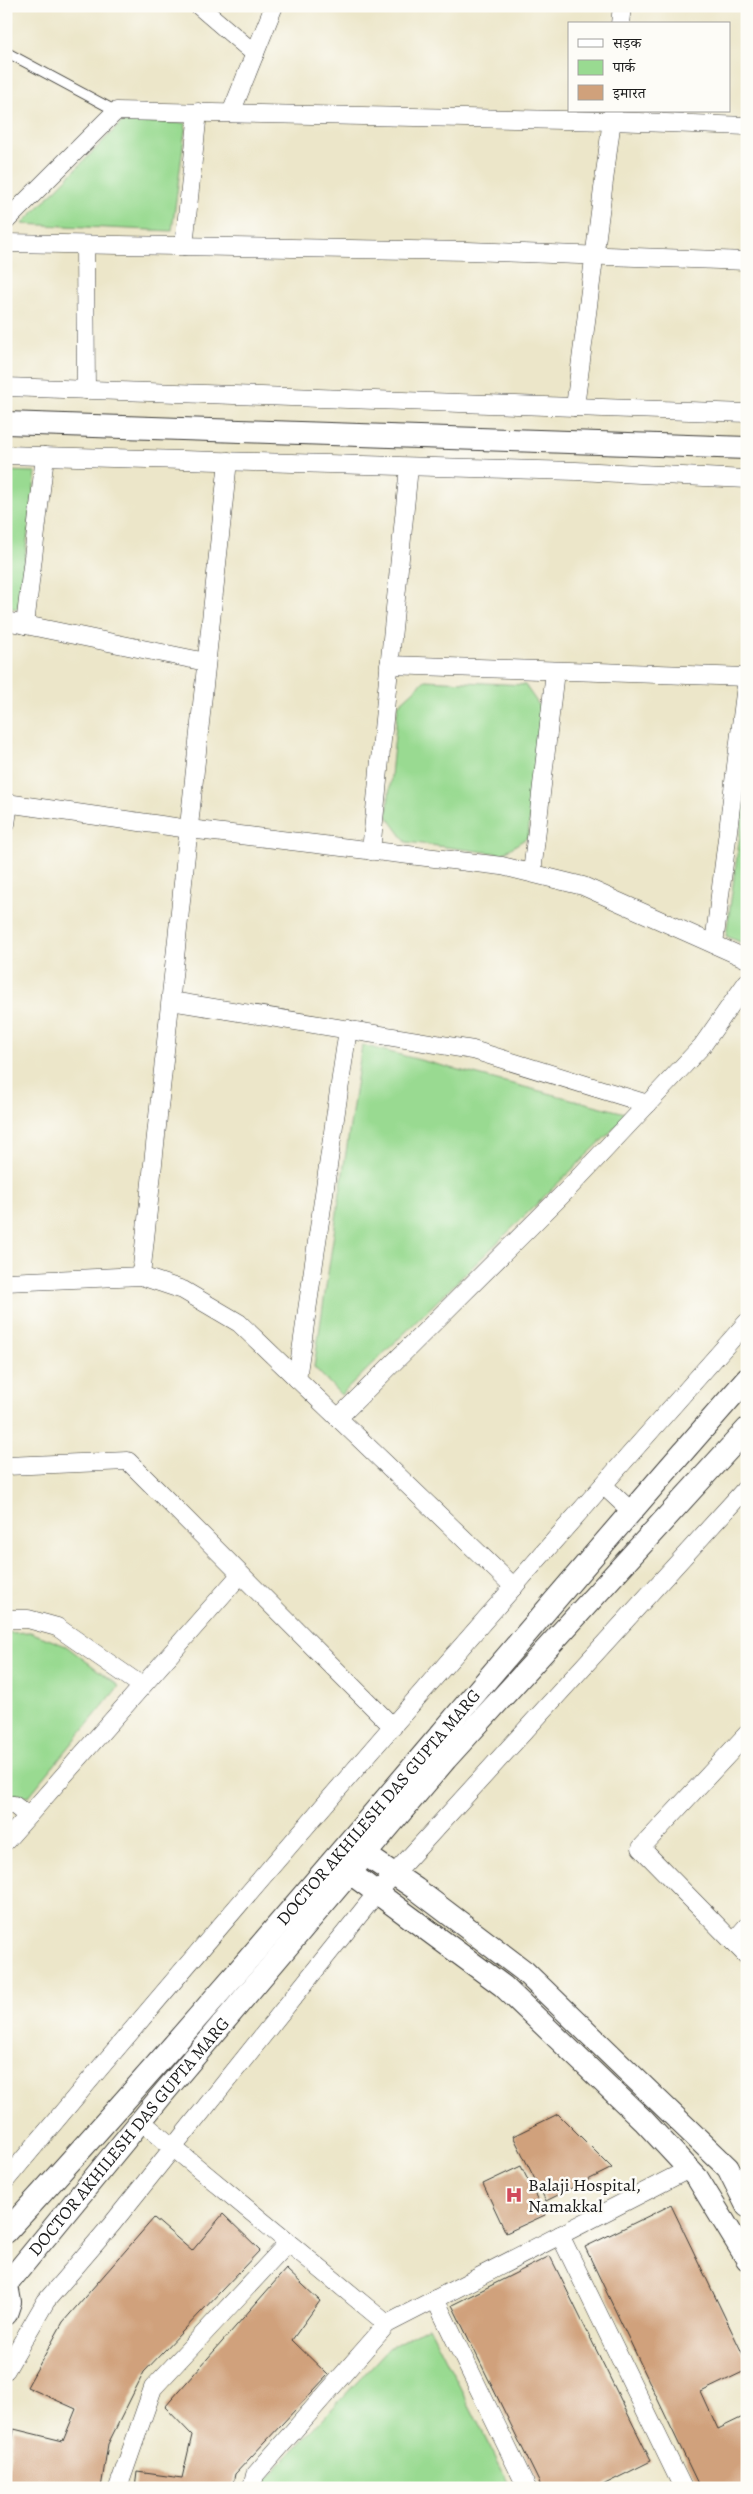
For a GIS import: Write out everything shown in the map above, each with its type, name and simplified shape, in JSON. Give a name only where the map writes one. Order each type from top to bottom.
[{"type":"street","points":[[198,6],[255,54]]},
{"type":"street","points":[[231,113],[274,6]]},
{"type":"street","points":[[620,22],[622,6]]},
{"type":"street","points":[[6,221],[116,111],[612,116],[747,126]]},
{"type":"street","points":[[184,246],[198,112]]},
{"type":"street","points":[[575,408],[612,116]]},
{"type":"street","points":[[6,243],[747,261]]},
{"type":"street","points":[[85,245],[86,390]]},
{"type":"street","points":[[6,387],[747,414]]},
{"type":"street","points":[[6,423],[747,448]]},
{"type":"street","points":[[6,455],[747,479]]},
{"type":"street","points":[[25,625],[45,456]]},
{"type":"street","points":[[142,1276],[228,462]]},
{"type":"street","points":[[371,851],[409,467]]},
{"type":"street","points":[[6,621],[206,662]]},
{"type":"street","points":[[389,665],[747,677],[714,944]]},
{"type":"street","points":[[532,873],[555,671]]},
{"type":"street","points":[[6,824],[7,803],[189,829],[502,866],[582,886],[747,959]]},
{"type":"street","points":[[338,1418],[560,1197],[648,1104],[702,1046],[747,982]]},
{"type":"street","points":[[171,1001],[473,1050],[648,1104]]},
{"type":"street","points":[[297,1379],[348,1030]]},
{"type":"street","points":[[6,1282],[142,1276],[183,1290],[239,1323],[514,1587]]},
{"type":"street","points":[[6,2180],[126,2036],[514,1587],[747,1322]]},
{"type":"street","name":"DOCTOR AKHILESH DAS GUPTA MARG","points":[[7,2282],[349,1874],[356,1848],[625,1519],[747,1379]]},
{"type":"street","name":"DOCTOR AKHILESH DAS GUPTA MARG","points":[[6,2232],[111,2118],[332,1860],[356,1848],[446,1759],[747,1430]]},
{"type":"street","points":[[6,1466],[128,1461],[393,1727]]},
{"type":"street","points":[[603,1485],[640,1546]]},
{"type":"street","points":[[6,2370],[46,2301],[112,2224],[376,1894],[747,1487]]},
{"type":"street","points":[[6,1841],[240,1575]]},
{"type":"street","points":[[6,1619],[28,1619],[57,1627],[142,1686]]},
{"type":"street","points":[[747,1734],[641,1848],[747,1956]]},
{"type":"street","points":[[6,1804],[14,1805],[28,1816]]},
{"type":"street","points":[[356,1848],[394,1874],[524,1972],[728,2168],[747,2205],[722,2217]]},
{"type":"street","points":[[332,1860],[503,1986],[644,2121],[698,2179],[747,2259]]},
{"type":"street","points":[[733,1942],[747,1926]]},
{"type":"street","points":[[141,2121],[386,2324]]},
{"type":"street","points":[[252,2488],[255,2475],[386,2324],[689,2169]]},
{"type":"street","points":[[560,2235],[683,2488]]},
{"type":"street","points":[[118,2488],[153,2388],[288,2242]]},
{"type":"street","points":[[6,2314],[10,2302],[7,2282]]},
{"type":"street","points":[[435,2299],[527,2488]]},
{"type":"lane","points":[[6,52],[116,111]]},
{"type":"green space","points":[[122,122],[186,123],[172,231],[22,224]]},
{"type":"green space","points":[[6,471],[36,472],[18,609],[6,607]]},
{"type":"green space","points":[[425,680],[525,685],[541,708],[528,837],[502,854],[406,842],[387,816],[398,705]]},
{"type":"green space","points":[[747,783],[747,945],[726,936]]},
{"type":"green space","points":[[362,1045],[629,1114],[341,1395],[314,1367]]},
{"type":"green space","points":[[30,1632],[66,1646],[119,1686],[29,1796],[6,1793],[6,1633]]},
{"type":"green space","points":[[429,2326],[511,2488],[265,2488],[267,2478],[389,2348]]},
{"type":"building","points":[[558,2114],[612,2168],[546,2201],[513,2136]]},
{"type":"building","points":[[521,2166],[545,2215],[506,2233],[483,2184]]},
{"type":"building","points":[[671,2205],[747,2363],[747,2370],[701,2392],[718,2429],[747,2415],[747,2488],[700,2488],[585,2247]]},
{"type":"building","points":[[223,2214],[260,2250],[144,2372],[108,2444],[101,2488],[6,2488],[14,2429],[63,2441],[76,2409],[27,2387],[63,2322],[154,2218],[192,2251]]},
{"type":"building","points":[[550,2256],[651,2461],[603,2485],[604,2488],[542,2488],[452,2305]]},
{"type":"building","points":[[286,2269],[320,2301],[292,2340],[328,2375],[235,2474],[232,2488],[135,2488],[137,2472],[182,2478],[192,2435],[165,2407]]},
{"type":"place","name":"Balaji Hospital, Namakkal","points":[[514,2195]]}]
